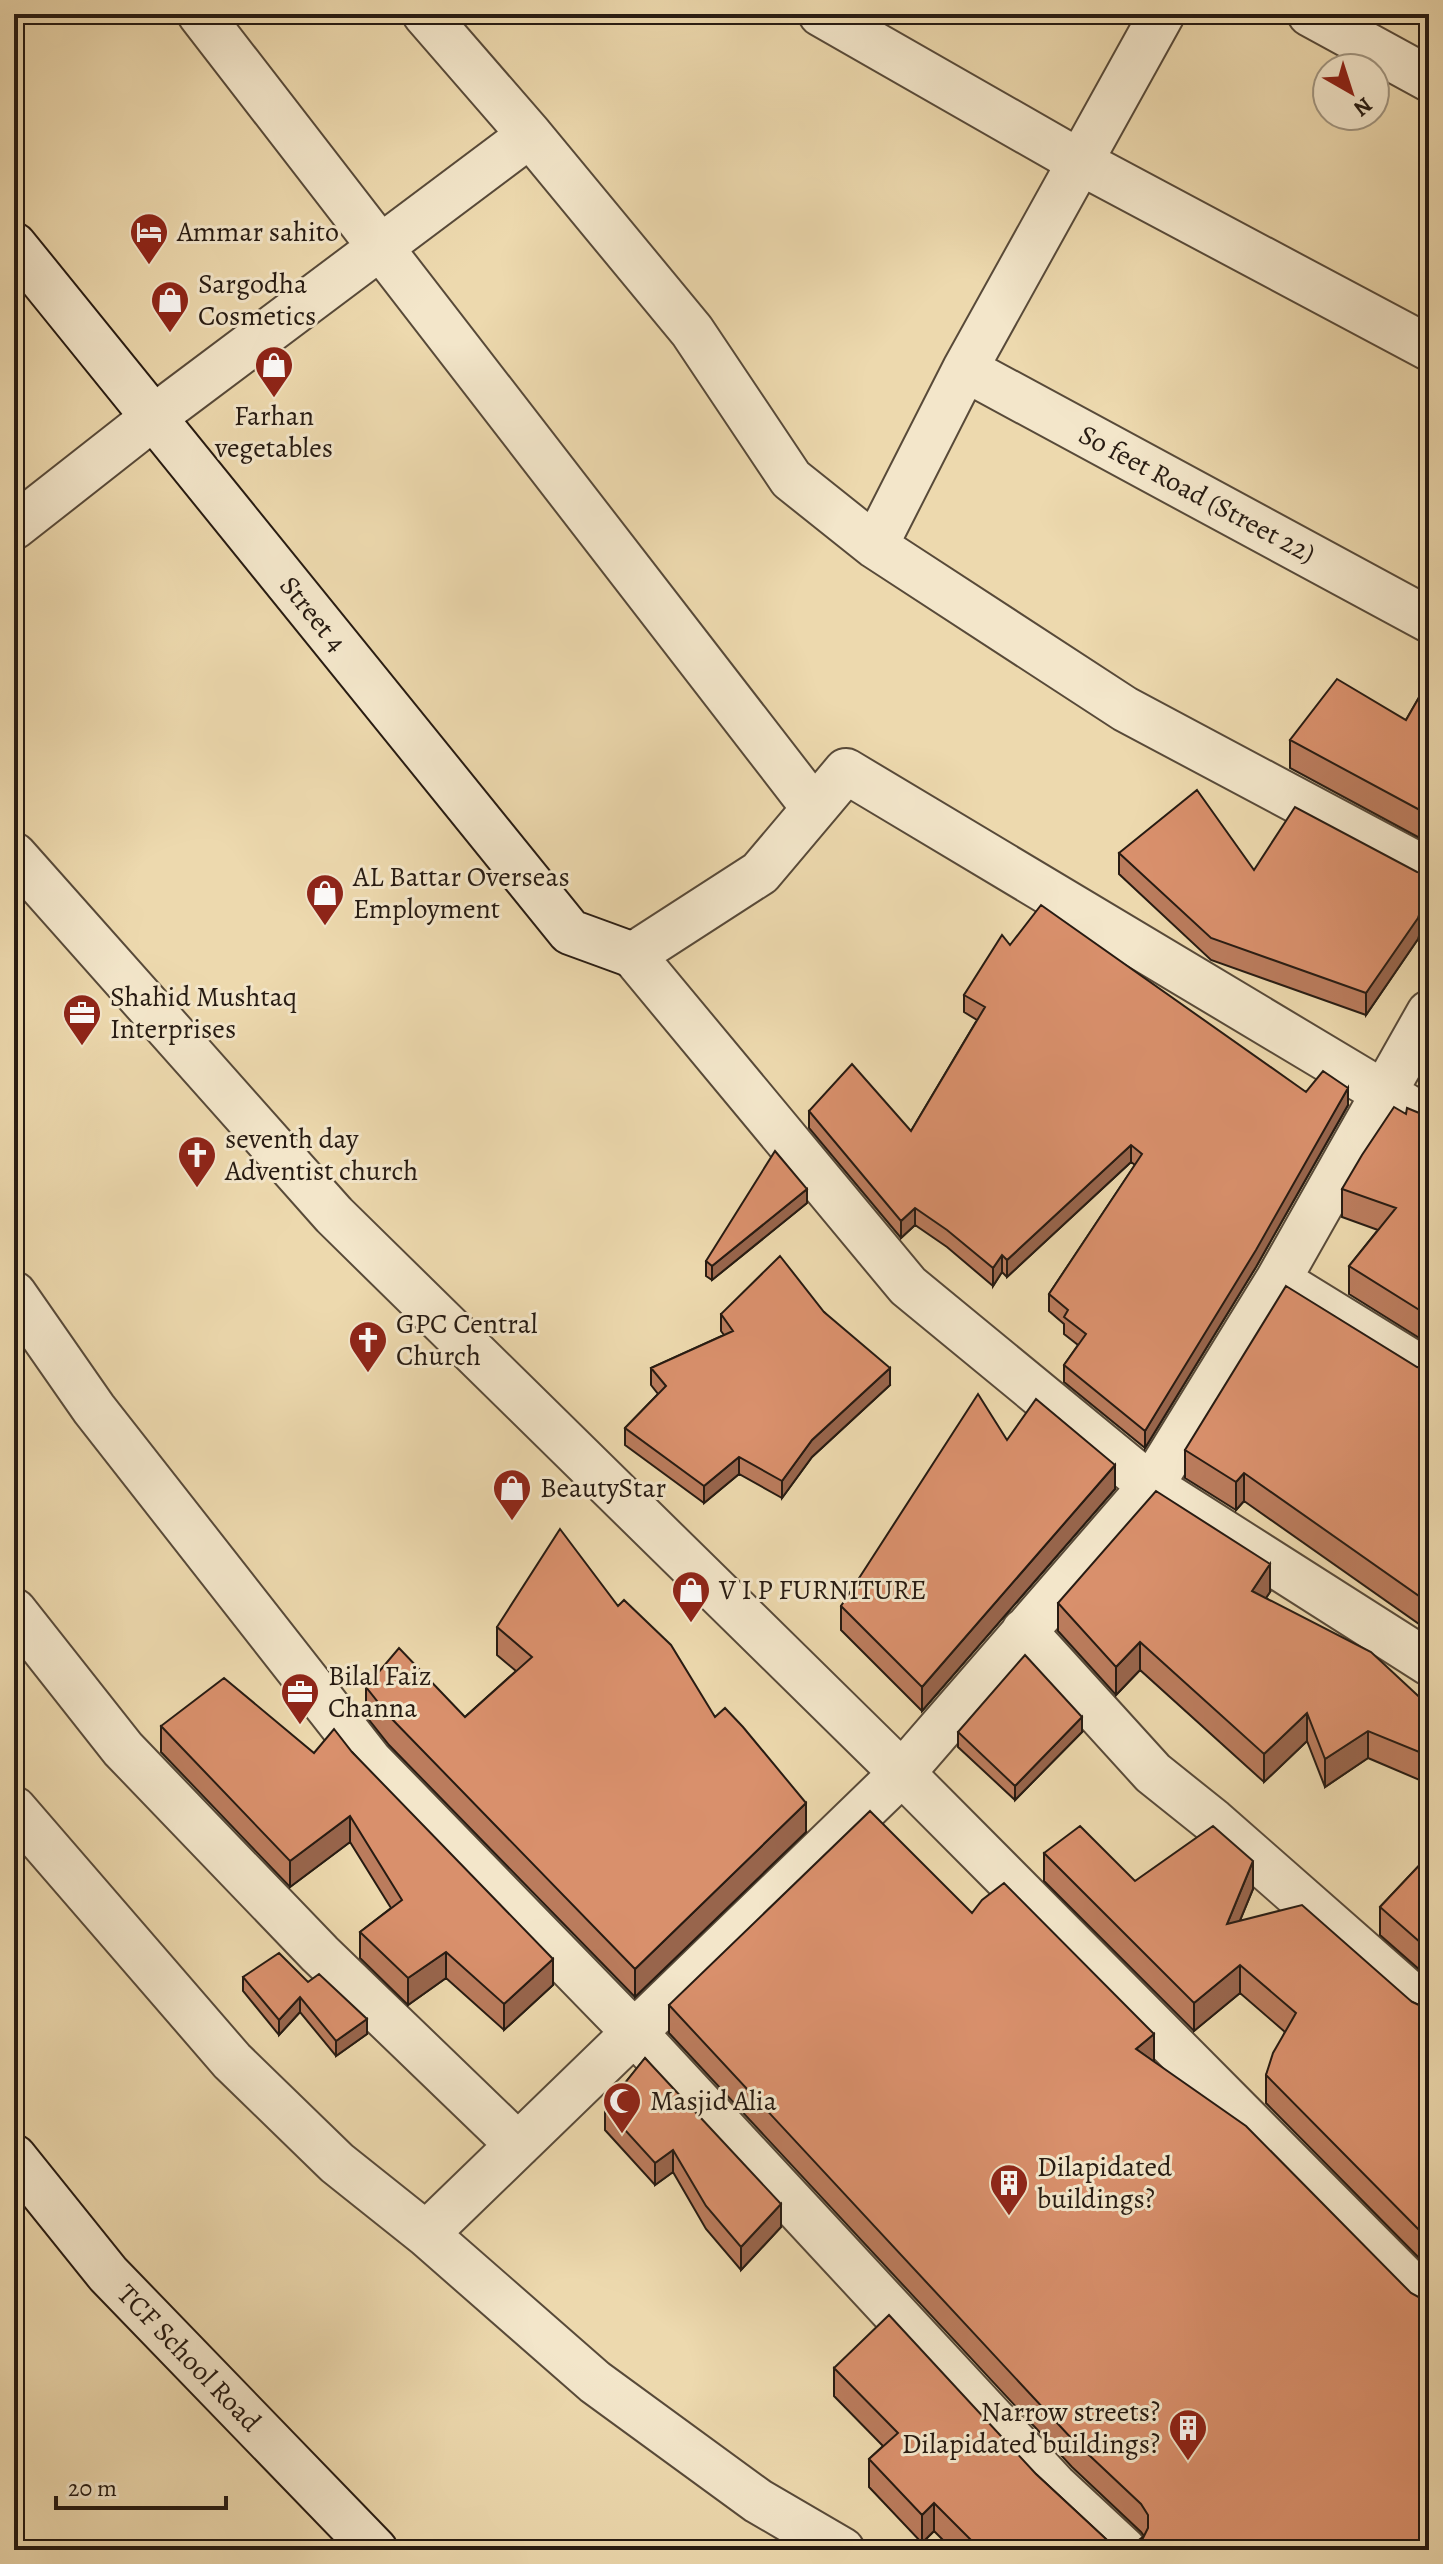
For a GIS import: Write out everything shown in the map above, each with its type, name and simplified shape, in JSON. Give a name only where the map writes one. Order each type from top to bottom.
[{"type":"street","points":[[425,14],[692,331],[791,479],[875,546],[1125,709],[1429,871]]},
{"type":"street","points":[[821,14],[1080,162],[1429,348]]},
{"type":"street","points":[[875,546],[965,369],[1162,14]]},
{"type":"street","points":[[1310,14],[1429,79]]},
{"type":"street","points":[[218,20],[381,248],[814,808]]},
{"type":"street","points":[[14,527],[154,417],[530,135]]},
{"type":"street","name":"Street 4","points":[[14,245],[570,932],[633,955]]},
{"type":"street","name":"So feet Road (Street 22)","points":[[965,369],[1429,620]]},
{"type":"street","points":[[1429,1120],[846,771],[760,873],[633,955],[908,1286],[1151,1486],[1429,1663]]},
{"type":"street","points":[[14,855],[334,1215],[902,1773],[1429,2303]]},
{"type":"street","points":[[426,2234],[902,1773],[1151,1486],[1278,1280],[1429,1013]]},
{"type":"street","points":[[1278,1280],[1429,1373]]},
{"type":"street","points":[[14,1294],[94,1409],[370,1761],[633,2031],[1054,2485],[1124,2550]]},
{"type":"street","points":[[14,1611],[123,1749],[320,1954],[518,2145]]},
{"type":"street","points":[[1024,1631],[1153,1773],[1213,1821],[1429,2011]]},
{"type":"street","points":[[14,1809],[232,2061],[337,2163],[426,2234],[595,2382],[758,2501],[842,2550]]},
{"type":"street","name":"TCF School Road","points":[[14,2157],[108,2274],[375,2550]]},
{"type":"building","points":[[1337,679],[1406,720],[1429,680],[1429,815],[1290,740]]},
{"type":"building","points":[[1197,790],[1254,870],[1295,807],[1417,872],[1429,874],[1429,884],[1418,918],[1366,993],[1211,938],[1119,853]]},
{"type":"building","points":[[1041,905],[1306,1092],[1323,1071],[1348,1088],[1256,1250],[1145,1431],[1064,1365],[1086,1334],[1064,1317],[1068,1310],[1049,1294],[1142,1154],[1131,1145],[1007,1260],[1002,1255],[993,1268],[915,1208],[901,1221],[809,1111],[852,1064],[911,1131],[985,1007],[964,995],[1002,935],[1010,945]]},
{"type":"building","points":[[1394,1107],[1406,1114],[1407,1108],[1429,1117],[1429,1316],[1349,1266],[1396,1208],[1342,1189]]},
{"type":"building","points":[[775,1151],[807,1189],[712,1266],[706,1261]]},
{"type":"building","points":[[780,1256],[824,1312],[890,1368],[812,1440],[782,1481],[739,1457],[704,1486],[625,1428],[666,1386],[651,1368],[733,1331],[721,1314]]},
{"type":"building","points":[[1286,1286],[1417,1367],[1429,1370],[1429,1603],[1244,1473],[1236,1482],[1185,1450]]},
{"type":"building","points":[[978,1394],[1007,1440],[1036,1399],[1115,1465],[922,1687],[841,1606]]},
{"type":"building","points":[[1156,1491],[1270,1564],[1252,1591],[1371,1652],[1429,1706],[1429,1756],[1368,1731],[1325,1759],[1307,1713],[1264,1754],[1140,1642],[1116,1667],[1058,1603]]},
{"type":"building","points":[[560,1529],[618,1606],[624,1600],[671,1645],[715,1717],[725,1708],[806,1803],[635,1969],[389,1716],[366,1687],[399,1648],[465,1717],[532,1657],[497,1627]]},
{"type":"building","points":[[1025,1655],[1082,1717],[1015,1786],[958,1732]]},
{"type":"building","points":[[224,1678],[314,1753],[334,1729],[352,1752],[553,1959],[504,2004],[446,1952],[408,1978],[360,1932],[402,1900],[350,1816],[290,1861],[161,1726]]},
{"type":"building","points":[[870,1811],[972,1913],[982,1900],[1004,1883],[1154,2034],[1136,2049],[1246,2126],[1411,2293],[1429,2299],[1429,2550],[981,2550],[934,2503],[922,2515],[869,2459],[898,2433],[834,2368],[889,2315],[1036,2474],[1107,2540],[1118,2546],[1131,2546],[1143,2538],[1148,2528],[1148,2515],[1141,2504],[1072,2439],[669,2005]]},
{"type":"building","points":[[1080,1826],[1135,1881],[1213,1826],[1253,1861],[1227,1924],[1302,1905],[1412,2002],[1429,2007],[1429,2240],[1266,2075],[1273,2053],[1296,2013],[1240,1965],[1194,2003],[1044,1853]]},
{"type":"building","points":[[1429,1855],[1429,1950],[1380,1907]]},
{"type":"building","points":[[279,1953],[308,1982],[319,1974],[367,2019],[336,2041],[300,1997],[279,2020],[243,1977]]},
{"type":"building","points":[[645,2058],[781,2204],[741,2247],[706,2206],[673,2150],[655,2163],[605,2108]]},
{"type":"place","name":"Ammar sahito","points":[[149,266]]},
{"type":"place","name":"Sargodha Cosmetics","points":[[170,334]]},
{"type":"place","name":"Farhan vegetables","points":[[274,399]]},
{"type":"place","name":"AL Battar Overseas Employment","points":[[325,927]]},
{"type":"place","name":"Shahid Mushtaq Interprises","points":[[82,1047]]},
{"type":"place","name":"seventh day Adventist church","points":[[197,1189]]},
{"type":"place","name":"GPC Central Church","points":[[368,1374]]},
{"type":"place","name":"BeautyStar","points":[[512,1522]]},
{"type":"place","name":"V I P FURNITURE","points":[[691,1624]]},
{"type":"place","name":"Bilal Faiz Channa","points":[[300,1726]]},
{"type":"place","name":"Masjid Alia","points":[[622,2135]]},
{"type":"place","name":"Dilapidated buildings?","points":[[1009,2217]]},
{"type":"place","name":"Narrow streets? Dilapidated buildings?","points":[[1188,2462]]}]
